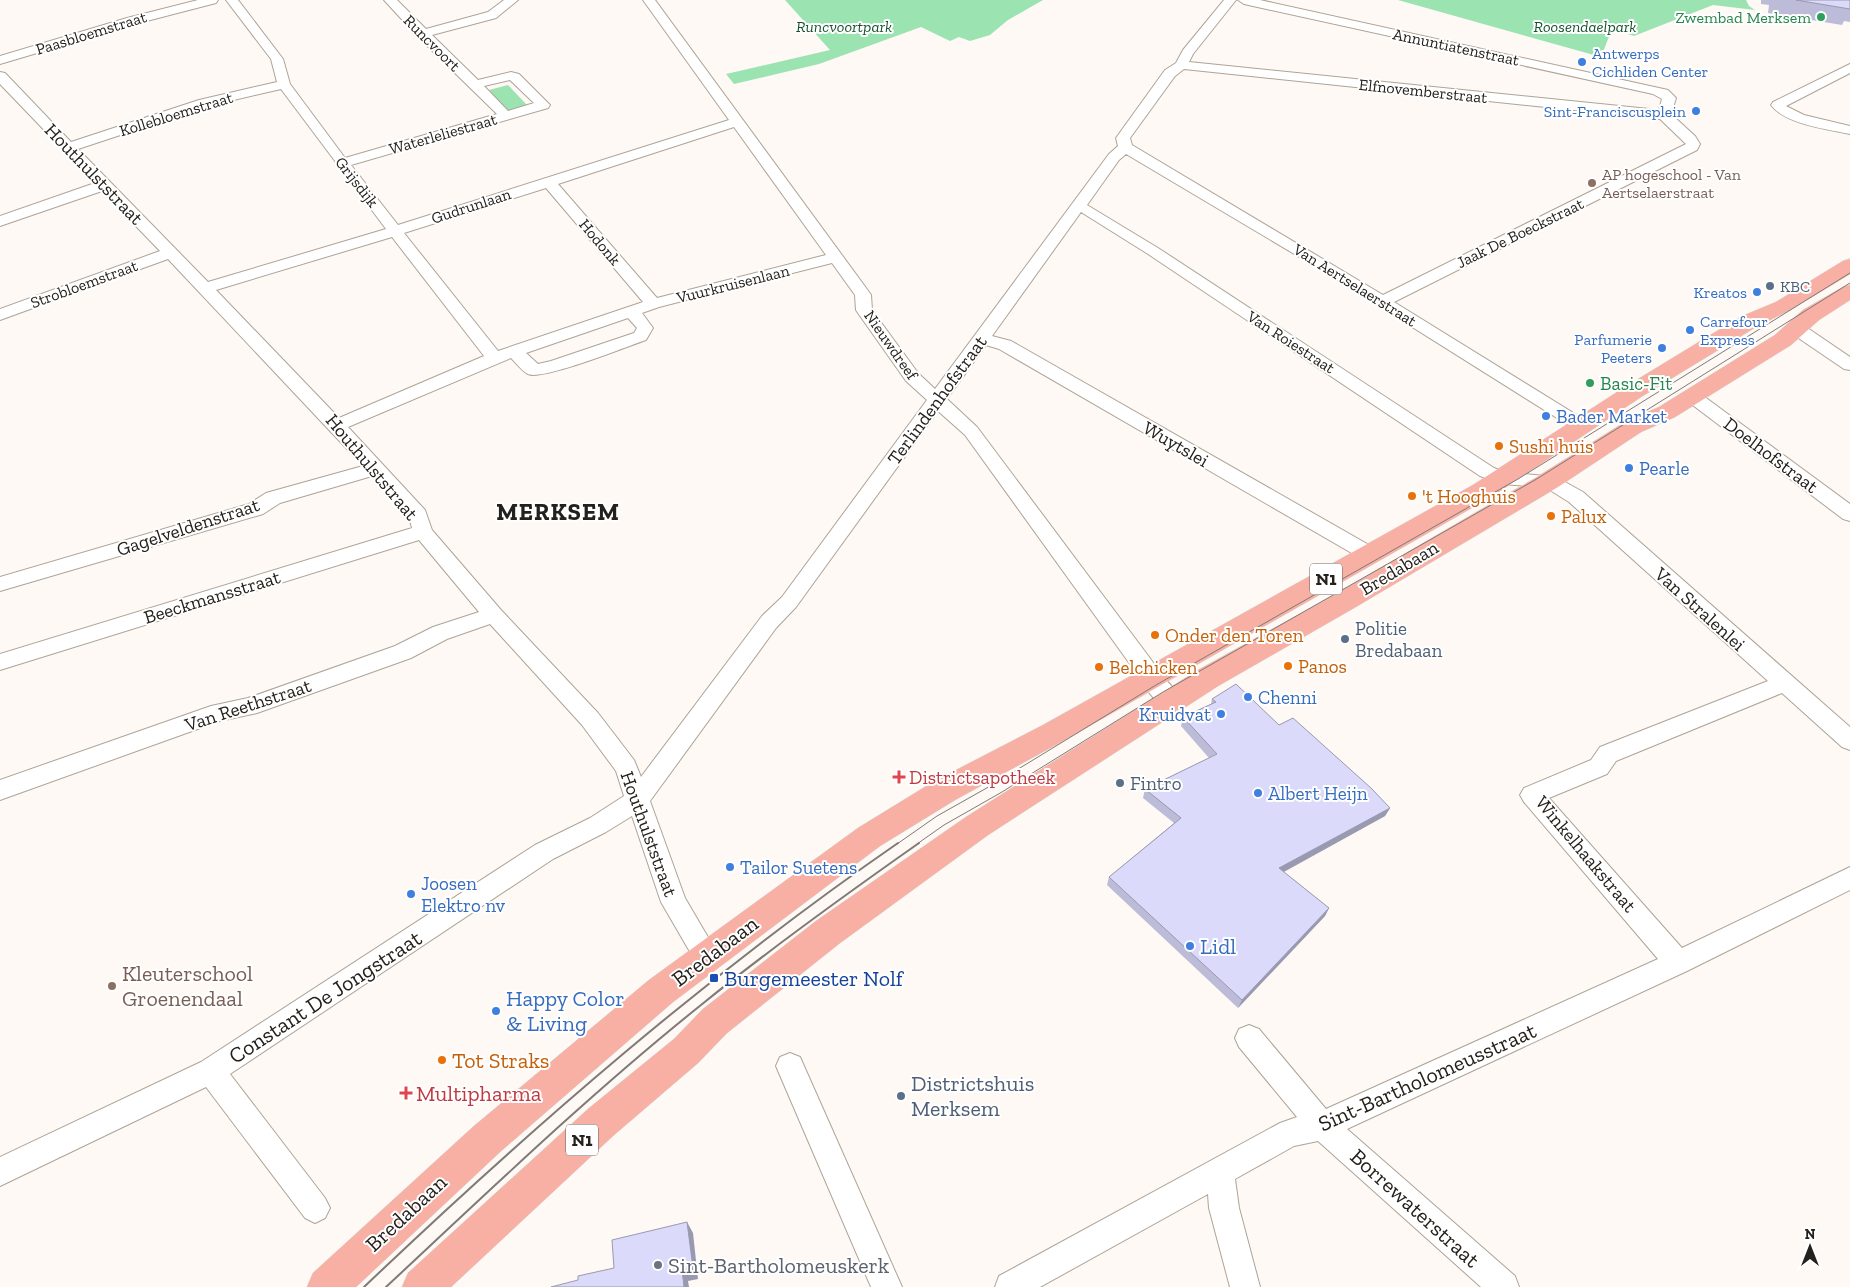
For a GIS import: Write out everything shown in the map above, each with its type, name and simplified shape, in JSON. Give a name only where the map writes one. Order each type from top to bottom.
[{"type":"main road","name":"Bredabaan","points":[[326,1287],[553,1081],[706,956],[869,837],[904,815],[1502,478],[1633,392],[1731,332],[1783,306],[1850,265]]},
{"type":"main road","name":"Bredabaan","points":[[422,1287],[601,1122],[686,1050],[715,1021],[828,932],[977,826],[1208,678],[1345,601],[1548,481],[1633,428],[1667,412],[1797,329],[1811,316],[1850,291]]},
{"type":"street","name":"Paasbloemstraat","points":[[0,60],[131,21],[212,0]]},
{"type":"street","name":"Grijsdijk","points":[[232,0],[277,59],[284,84],[342,163],[494,358]]},
{"type":"street","name":"Runcvoort","points":[[390,0],[506,116]]},
{"type":"street","points":[[422,34],[492,15],[512,0]]},
{"type":"street","name":"Nieuwdreef","points":[[648,0],[863,295],[864,310],[912,377],[971,431],[1144,667],[1149,678]]},
{"type":"street","name":"Terlindenhofstraat","points":[[637,800],[769,622],[789,602],[1114,157],[1125,147],[1123,138],[1170,73],[1182,65],[1187,54],[1230,0]]},
{"type":"street","name":"Annuntiatenstraat","points":[[1244,0],[1647,89],[1668,95],[1669,98],[1664,115]]},
{"type":"street","name":"Elfnovemberstraat","points":[[1182,65],[1664,115]]},
{"type":"street","points":[[1850,68],[1778,105],[1780,109],[1798,117],[1850,130]]},
{"type":"street","name":"Houthulststraat","points":[[0,76],[169,253],[338,425],[418,515],[423,532],[494,615],[590,719],[626,767],[674,902],[706,956]]},
{"type":"street","name":"Runcvoort","points":[[474,85],[511,76],[543,105]]},
{"type":"street","name":"Kollebloemstraat","points":[[68,148],[204,103],[284,84]]},
{"type":"street","name":"Waterleliestraat","points":[[342,163],[543,105]]},
{"type":"street","name":"Jaak De Boeckstraat","points":[[1381,302],[1692,147],[1693,144],[1690,139],[1664,115]]},
{"type":"street","points":[[1785,124],[1798,117]]},
{"type":"street","name":"Gudrunlaan","points":[[204,288],[395,231],[737,122]]},
{"type":"street","name":"Van Aertselaerstraat","points":[[1125,147],[1242,215],[1582,426]]},
{"type":"street","name":"Hodonk","points":[[548,181],[653,304]]},
{"type":"street","points":[[0,221],[104,185]]},
{"type":"street","name":"Van Roiestraat","points":[[1079,207],[1086,209],[1153,251],[1487,472],[1502,478]]},
{"type":"street","name":"Strobloemstraat","points":[[0,315],[169,253]]},
{"type":"street","name":"Vuurkruisenlaan","points":[[338,425],[494,358],[653,304],[835,258]]},
{"type":"street","points":[[514,351],[534,370],[555,366],[640,336],[645,328],[632,312]]},
{"type":"street","points":[[1797,329],[1850,365]]},
{"type":"street","name":"Wuytslei","points":[[982,339],[1005,345],[1369,554]]},
{"type":"street","name":"Doelhofstraat","points":[[1692,396],[1850,514]]},
{"type":"street","name":"Gagelveldenstraat","points":[[0,584],[256,508],[273,498],[376,468]]},
{"type":"street","points":[[1502,478],[1548,481]]},
{"type":"street","name":"Van Stralenlei","points":[[1548,481],[1576,498],[1783,684],[1850,741]]},
{"type":"street","name":"Beeckmansstraat","points":[[0,662],[423,532]]},
{"type":"street","name":"Van Reethstraat","points":[[0,790],[219,712],[249,707],[403,652],[440,633],[494,615]]},
{"type":"street","points":[[1149,678],[1173,702]]},
{"type":"street","name":"Winkelhaakstraat","points":[[1678,962],[1532,795],[1599,767],[1608,754],[1783,684]]},
{"type":"street","name":"Constant De Jongstraat","points":[[0,1172],[211,1071],[544,852],[598,825],[637,800]]},
{"type":"street","name":"Sint-Bartholomeusstraat","points":[[1010,1287],[1290,1133],[1322,1126],[1678,962],[1850,878]]},
{"type":"street","name":"Borrewaterstraat","points":[[1249,1038],[1322,1126],[1504,1287]]},
{"type":"street","points":[[790,1066],[887,1287]]},
{"type":"street","points":[[211,1071],[315,1208]]},
{"type":"street","points":[[1220,1171],[1224,1208],[1245,1287]]},
{"type":"green space","name":"Runcvoortpark","points":[[785,0],[1043,0],[1008,20],[990,35],[970,41],[959,37],[950,41],[921,27],[819,64],[734,84],[726,74],[830,50]]},
{"type":"green space","name":"Roosendaelpark","points":[[1398,0],[1746,0],[1749,6],[1755,10],[1713,5],[1634,36],[1612,29],[1601,57]]},
{"type":"green space","points":[[508,85],[527,105],[508,111],[489,90]]},
{"type":"building","points":[[1796,0],[1850,0],[1850,9]]},
{"type":"building","points":[[1236,684],[1279,725],[1293,718],[1371,788],[1390,808],[1279,868],[1329,908],[1242,1000],[1109,877],[1181,818],[1145,789],[1217,754],[1183,717],[1216,702],[1212,699]]},
{"type":"building","name":"Sint-Bartholomeuskerk","points":[[687,1222],[693,1268],[682,1270],[684,1287],[551,1287],[578,1280],[578,1276],[614,1268],[612,1240]]},
{"type":"tram line","points":[[897,844],[937,816],[992,785],[1156,685],[1518,479],[1850,273]]},
{"type":"tram line","points":[[917,844],[944,825],[1002,792],[1163,692],[1535,480],[1850,283]]},
{"type":"tram line","points":[[364,1287],[491,1169],[622,1054],[689,999],[827,893],[898,843]]},
{"type":"tram line","points":[[386,1287],[541,1143],[660,1038],[781,942],[919,843]]},
{"type":"place","name":"Zwembad Merksem","points":[[1821,17]]},
{"type":"place","name":"Antwerps Cichliden Center","points":[[1582,62]]},
{"type":"place","name":"Sint-Franciscusplein","points":[[1696,111]]},
{"type":"place","name":"AP hogeschool - Van Aertselaerstraat","points":[[1592,183]]},
{"type":"place","name":"KBC","points":[[1770,286]]},
{"type":"place","name":"Kreatos","points":[[1757,292]]},
{"type":"place","name":"Carrefour Express","points":[[1690,330]]},
{"type":"place","name":"Parfumerie Peeters","points":[[1662,348]]},
{"type":"place","name":"Basic-Fit","points":[[1590,383]]},
{"type":"place","name":"Bader Market","points":[[1546,416]]},
{"type":"place","name":"Sushi huis","points":[[1499,446]]},
{"type":"place","name":"Pearle","points":[[1629,468]]},
{"type":"place","name":"'t Hooghuis","points":[[1412,496]]},
{"type":"place","name":"Palux","points":[[1551,516]]},
{"type":"place","name":"Onder den Toren","points":[[1155,635]]},
{"type":"place","name":"Politie Bredabaan","points":[[1345,639]]},
{"type":"place","name":"Panos","points":[[1288,666]]},
{"type":"place","name":"Belchicken","points":[[1099,667]]},
{"type":"place","name":"Chenni","points":[[1248,697]]},
{"type":"place","name":"Kruidvat","points":[[1221,714]]},
{"type":"place","name":"Districtsapotheek","points":[[899,777]]},
{"type":"place","name":"Fintro","points":[[1120,783]]},
{"type":"place","name":"Albert Heijn","points":[[1258,793]]},
{"type":"place","name":"Tailor Suetens","points":[[730,867]]},
{"type":"place","name":"Joosen Elektro nv","points":[[411,894]]},
{"type":"place","name":"Lidl","points":[[1190,946]]},
{"type":"place","name":"Burgemeester Nolf","points":[[714,978]]},
{"type":"place","name":"Kleuterschool Groenendaal","points":[[112,986]]},
{"type":"place","name":"Happy Color & Living","points":[[496,1011]]},
{"type":"place","name":"Tot Straks","points":[[442,1060]]},
{"type":"place","name":"Multipharma","points":[[406,1093]]},
{"type":"place","name":"Districtshuis Merksem","points":[[901,1096]]},
{"type":"place","name":"Sint-Bartholomeuskerk","points":[[658,1265]]},
{"type":"district","name":"MERKSEM","points":[[558,511]]}]
